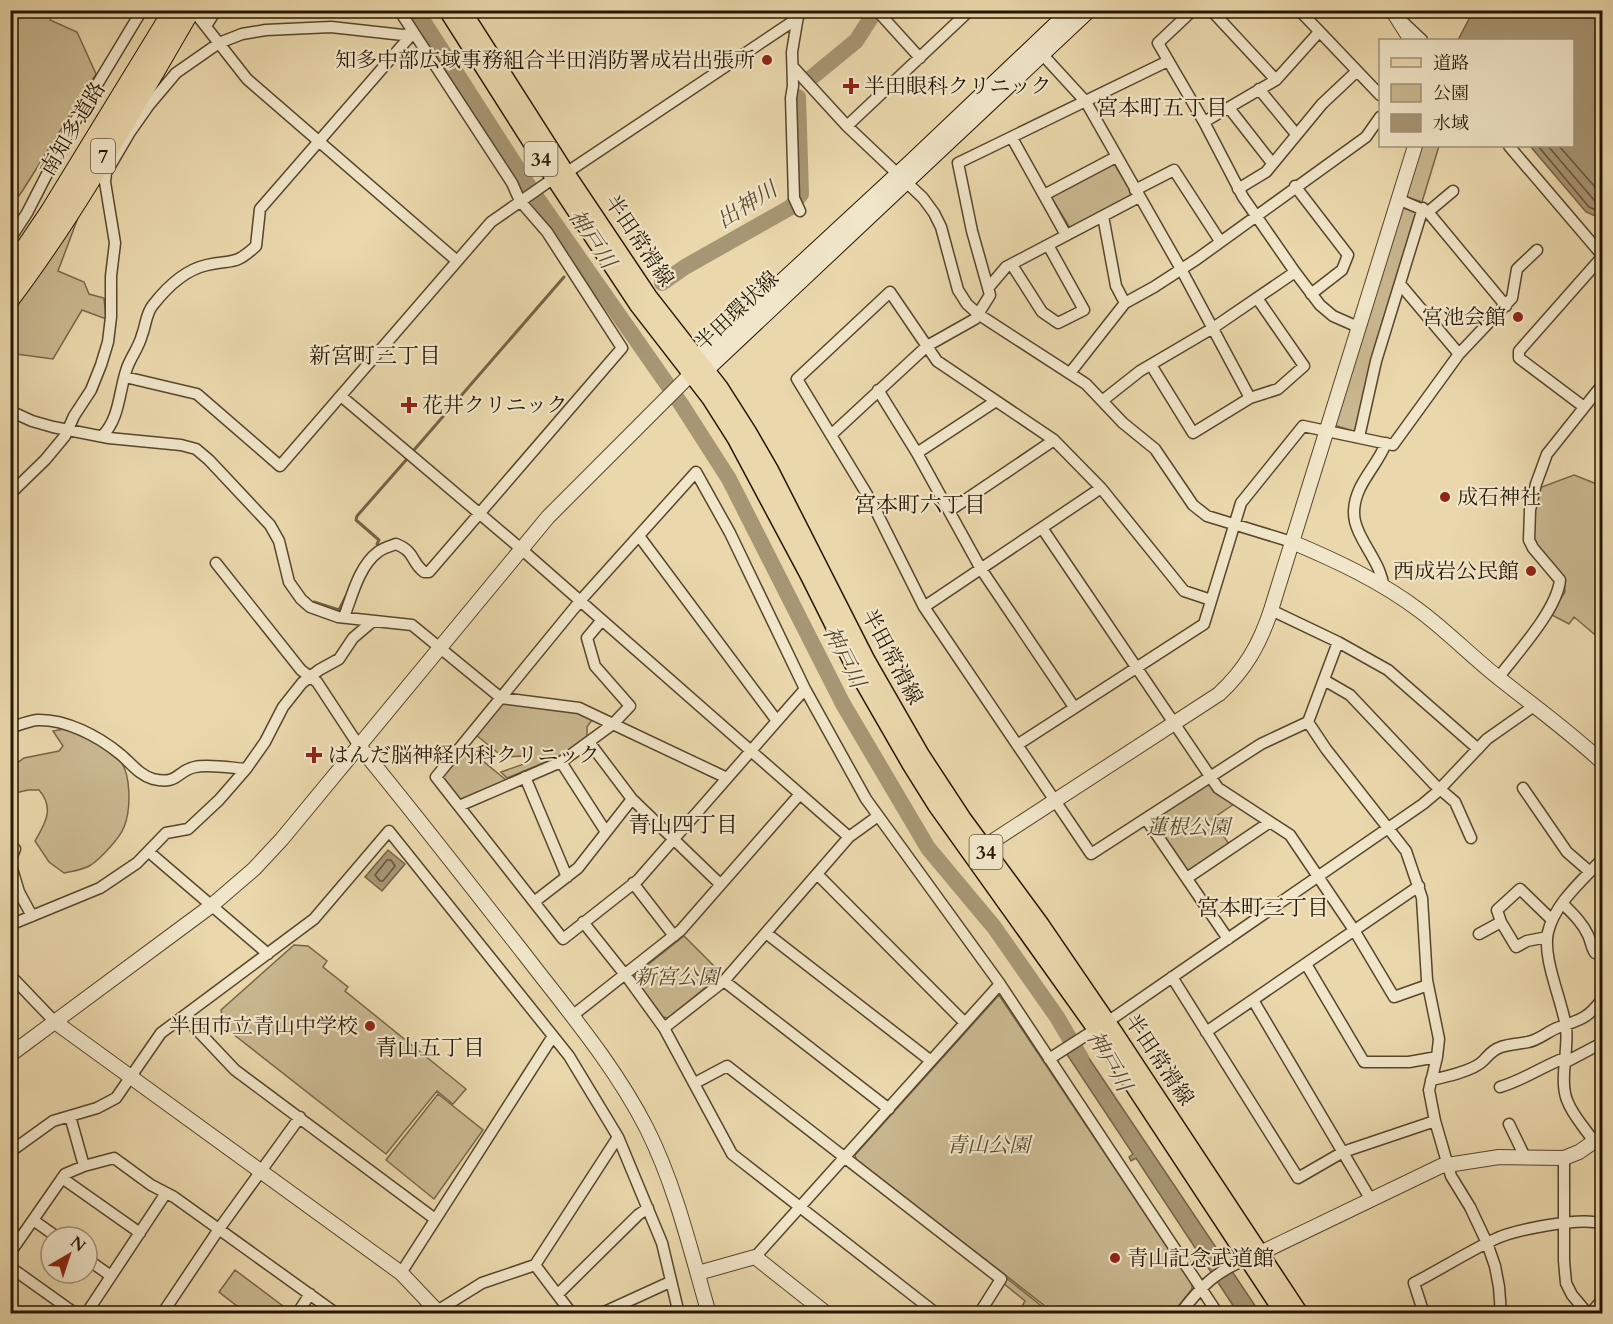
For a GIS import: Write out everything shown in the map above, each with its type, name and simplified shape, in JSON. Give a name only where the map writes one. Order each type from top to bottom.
[{"type":"highway","name":"南知多道路","points":[[10,272],[51,211],[174,10]]},
{"type":"highway","name":"南知多道路","points":[[10,298],[34,267],[193,12]]},
{"type":"main road","name":"半田常滑線","points":[[447,10],[555,178],[649,297],[693,372],[726,397],[770,470],[893,709],[948,797],[978,851],[1041,926],[1095,1029],[1284,1314]]},
{"type":"main road","name":"半田常滑線","points":[[462,10],[555,178]]},
{"type":"main road","name":"半田環状線","points":[[902,178],[1071,10]]},
{"type":"main road","name":"半田環状線","points":[[693,372],[902,178],[1089,10]]},
{"type":"main road","name":"半田常滑線","points":[[1247,1259],[1300,1314]]},
{"type":"street","points":[[10,239],[27,213],[68,133],[142,10]]},
{"type":"street","points":[[206,26],[216,10]]},
{"type":"street","points":[[344,617],[358,580],[376,552],[396,544],[408,549],[420,569],[429,572],[622,348],[548,232],[522,199],[399,10]]},
{"type":"street","points":[[883,10],[880,15],[920,57]]},
{"type":"street","points":[[847,126],[970,10]]},
{"type":"street","points":[[1193,10],[1158,43],[1204,122],[1238,189],[1294,272],[1320,305],[1333,316],[1358,327]]},
{"type":"street","points":[[1211,10],[1276,80]]},
{"type":"street","points":[[1299,10],[1379,94]]},
{"type":"street","points":[[1393,11],[1410,39]]},
{"type":"street","points":[[1393,11],[1421,39]]},
{"type":"street","points":[[193,12],[247,79],[457,261]]},
{"type":"street","points":[[125,377],[197,394],[280,466],[491,222],[799,14]]},
{"type":"street","points":[[799,14],[792,52],[794,86],[791,98],[794,198],[800,211]]},
{"type":"street","points":[[10,494],[45,460],[65,436],[74,416],[91,390],[108,342],[111,317],[111,276],[115,243],[105,182],[106,173],[130,132],[169,81],[188,63],[219,43],[242,34],[266,30],[330,27],[404,35],[413,33]]},
{"type":"street","points":[[1204,122],[1276,80],[1320,32]]},
{"type":"street","points":[[102,436],[118,407],[128,366],[141,339],[149,310],[153,304],[173,282],[188,272],[207,265],[241,260],[256,246],[260,209],[413,33]]},
{"type":"street","points":[[1042,54],[1086,102],[1250,398]]},
{"type":"street","points":[[831,435],[927,346],[975,319],[990,296],[972,231],[958,164],[1168,61]]},
{"type":"street","points":[[793,67],[847,126],[923,198],[941,227],[958,290],[967,304],[978,314],[1086,384],[1123,423],[1155,449],[1200,512],[1292,542],[1326,556],[1384,588],[1419,610],[1498,678],[1602,762]]},
{"type":"street","points":[[1238,189],[1266,171],[1322,104],[1357,71]]},
{"type":"street","points":[[1259,89],[1296,134]]},
{"type":"street","points":[[1229,108],[1272,163]]},
{"type":"street","points":[[1070,373],[1125,303],[1181,270],[1366,137],[1379,118]]},
{"type":"street","points":[[1012,138],[1066,235]]},
{"type":"street","points":[[978,851],[1220,694],[1247,664],[1258,645],[1271,610],[1414,147]]},
{"type":"street","points":[[1510,147],[1602,256],[1519,351],[1519,358],[1584,407]]},
{"type":"street","points":[[1044,195],[1116,157]]},
{"type":"street","points":[[989,287],[1006,267],[1103,216],[1174,170],[1220,241]]},
{"type":"street","points":[[1295,186],[1348,255],[1342,270],[1311,294]]},
{"type":"street","points":[[1359,437],[1376,361],[1425,210],[1453,191]]},
{"type":"street","points":[[1398,199],[1425,210],[1506,306]]},
{"type":"street","points":[[1103,216],[1116,286],[1125,303]]},
{"type":"street","points":[[1012,264],[1042,312],[1058,322],[1084,310],[1047,245]]},
{"type":"street","points":[[1017,745],[1204,624],[1241,503],[1304,426],[1393,445],[1459,354],[1512,298],[1517,269],[1538,250]]},
{"type":"street","points":[[1102,401],[1151,365],[1213,328],[1294,272]]},
{"type":"street","points":[[1400,284],[1459,354]]},
{"type":"street","points":[[1210,600],[1184,591],[1101,488],[1054,440],[937,361],[890,292],[797,380],[871,501],[924,607],[1091,854],[1261,744],[1308,722],[1338,642]]},
{"type":"street","points":[[1151,365],[1193,433],[1250,398],[1278,389],[1304,366],[1257,298]]},
{"type":"street","points":[[10,1055],[211,906],[254,869],[282,839],[520,548],[693,372]]},
{"type":"street","points":[[1498,678],[1547,613],[1559,590],[1560,580],[1529,540],[1530,510],[1536,484],[1547,454],[1602,385]]},
{"type":"street","points":[[878,390],[917,453],[981,569],[1074,707]]},
{"type":"street","points":[[341,396],[520,548],[849,837]]},
{"type":"street","points":[[917,453],[996,400]]},
{"type":"street","points":[[10,411],[32,421],[102,436],[188,446],[202,454],[270,525],[279,541],[289,582],[301,599],[318,611],[344,617],[412,625],[501,698],[579,708],[727,778]]},
{"type":"street","points":[[949,511],[1054,440]]},
{"type":"street","points":[[1384,588],[1379,570],[1357,532],[1354,516],[1361,487],[1386,443]]},
{"type":"street","points":[[805,688],[633,883],[563,939],[436,777],[580,601],[696,472],[730,533],[805,688],[866,799],[1053,1056],[1204,1284],[1218,1314]]},
{"type":"street","points":[[924,607],[1101,488]]},
{"type":"street","points":[[1042,528],[1218,789],[1290,835],[1354,930],[1394,997],[1428,985]]},
{"type":"street","points":[[639,536],[777,721]]},
{"type":"street","points":[[216,563],[301,670],[317,682],[359,746],[572,1016],[617,1077],[648,1131],[672,1188],[709,1314]]},
{"type":"street","points":[[1271,610],[1338,642],[1388,670],[1478,749]]},
{"type":"street","points":[[459,806],[561,762],[613,724],[630,706],[595,666],[587,638],[602,620]]},
{"type":"street","points":[[10,925],[100,888],[137,863],[166,833],[188,830],[246,770],[265,742],[283,708],[302,683],[339,659],[353,638],[373,621]]},
{"type":"street","points":[[1324,680],[1350,695],[1455,802],[1471,838]]},
{"type":"street","points":[[1053,1056],[1389,828],[1440,789],[1498,730],[1534,706]]},
{"type":"street","points":[[10,728],[37,720],[74,727],[88,733],[119,753],[141,774],[158,779],[173,780],[198,766],[246,770]]},
{"type":"street","points":[[1308,722],[1326,749],[1406,851],[1419,886],[1422,898],[1428,985],[1439,1039],[1429,1090],[1435,1121],[1451,1176],[1470,1207],[1487,1243],[1500,1287],[1501,1314]]},
{"type":"street","points":[[589,742],[632,799],[720,884]]},
{"type":"street","points":[[561,762],[606,832]]},
{"type":"street","points":[[525,777],[567,877]]},
{"type":"street","points":[[1522,788],[1567,852],[1590,872]]},
{"type":"street","points":[[572,1016],[674,936],[800,794]]},
{"type":"street","points":[[534,902],[578,868],[632,799]]},
{"type":"street","points":[[664,1028],[724,981],[849,837],[878,816]]},
{"type":"street","points":[[1146,819],[1228,939]]},
{"type":"street","points":[[1187,878],[1270,822]]},
{"type":"street","points":[[10,1152],[53,1121],[107,1104],[116,1098],[161,1033],[314,919],[389,831],[402,844],[569,1056],[618,1137],[662,1243],[679,1314]]},
{"type":"street","points":[[15,849],[10,862],[11,869],[19,892],[32,916]]},
{"type":"street","points":[[148,852],[268,954]]},
{"type":"street","points":[[1180,1314],[1204,1284],[1247,1259],[1447,1165],[1499,1157],[1564,1158],[1579,1152],[1598,1139],[1566,1099],[1564,1088],[1566,1026],[1550,962],[1547,937],[1552,920],[1562,903],[1602,859]]},
{"type":"street","points":[[817,874],[965,1023]]},
{"type":"street","points":[[633,883],[674,936]]},
{"type":"street","points":[[1206,1032],[1419,886]]},
{"type":"street","points":[[1547,937],[1527,941],[1516,947],[1501,922],[1497,910],[1520,890],[1552,920]]},
{"type":"street","points":[[1562,903],[1578,919],[1595,953]]},
{"type":"street","points":[[583,922],[664,1028],[732,1154],[937,1314]]},
{"type":"street","points":[[1479,934],[1501,922]]},
{"type":"street","points":[[766,933],[931,1061]]},
{"type":"street","points":[[1306,964],[1364,1062],[1409,1062],[1437,1057]]},
{"type":"street","points":[[10,975],[55,1022],[401,1273],[438,1312],[482,1283],[535,1265],[618,1137]]},
{"type":"street","points":[[1172,977],[1298,1178],[1343,1152],[1435,1121]]},
{"type":"street","points":[[724,981],[889,1109]]},
{"type":"street","points":[[698,1273],[755,1257],[1000,984]]},
{"type":"street","points":[[1431,1080],[1464,1071],[1483,1061],[1487,1055],[1500,1048],[1531,1042],[1558,1028],[1581,1020],[1595,1010],[1602,999]]},
{"type":"street","points":[[1253,1000],[1371,1200]]},
{"type":"street","points":[[184,1016],[235,1070],[435,1219]]},
{"type":"street","points":[[401,1273],[553,1036]]},
{"type":"street","points":[[1500,1087],[1517,1082],[1546,1065],[1566,1060],[1602,1043]]},
{"type":"street","points":[[694,1083],[727,1066],[1001,1279],[979,1314]]},
{"type":"street","points":[[70,1116],[84,1166]]},
{"type":"street","points":[[166,1312],[219,1229],[300,1117]]},
{"type":"street","points":[[1509,1124],[1525,1157]]},
{"type":"street","points":[[10,1253],[65,1174],[114,1158],[219,1229],[337,1314]]},
{"type":"street","points":[[1564,1158],[1566,1283],[1572,1295],[1589,1314],[1602,1300]]},
{"type":"street","points":[[62,1178],[140,1233]]},
{"type":"street","points":[[86,1314],[166,1193]]},
{"type":"street","points":[[558,1294],[638,1215],[648,1208]]},
{"type":"street","points":[[33,1220],[40,1225]]},
{"type":"street","points":[[1424,1314],[1414,1283],[1487,1243],[1513,1233],[1565,1223],[1593,1221],[1602,1224]]},
{"type":"street","points":[[755,1257],[827,1314]]},
{"type":"street","points":[[535,1265],[572,1314]]},
{"type":"street","points":[[10,1267],[76,1314]]},
{"type":"street","points":[[99,1268],[111,1276]]},
{"type":"street","points":[[600,1314],[670,1282]]},
{"type":"street","points":[[297,1314],[310,1294]]},
{"type":"green space","points":[[11,10],[51,11],[50,20],[77,32],[96,74],[11,207]]},
{"type":"green space","points":[[1421,147],[1439,147],[1422,202],[1406,197]]},
{"type":"green space","points":[[1111,163],[1115,165],[1131,192],[1130,197],[1070,228],[1051,197]]},
{"type":"green space","points":[[82,207],[58,271],[84,282],[89,294],[104,298],[106,319],[82,310],[53,359],[16,354],[11,358],[11,312]]},
{"type":"green space","points":[[1401,208],[1417,212],[1356,429],[1353,431],[1334,425]]},
{"type":"green space","points":[[1574,475],[1602,486],[1602,633],[1600,639],[1574,617],[1569,624],[1550,614],[1565,592],[1564,577],[1542,554],[1534,540],[1534,517],[1539,488]]},
{"type":"green space","points":[[500,704],[578,713],[592,720],[587,727],[587,738],[560,756],[507,778],[501,772],[527,763],[528,760],[524,756],[503,757],[476,735]]},
{"type":"green space","points":[[64,729],[98,744],[117,757],[122,763],[128,780],[129,801],[124,827],[110,848],[91,865],[64,873],[49,862],[35,841],[47,816],[47,803],[44,797],[39,790],[11,794],[10,768],[24,758],[59,751],[63,746],[53,731]]},
{"type":"green space","points":[[466,747],[506,780],[463,799],[458,799],[442,779],[442,775]]},
{"type":"green space","name":"蓮根公園","points":[[1207,785],[1234,804],[1212,819],[1229,844],[1190,870],[1186,869],[1155,822],[1155,818]]},
{"type":"green space","name":"新宮公園","points":[[684,936],[722,974],[668,1018],[663,1017],[635,979],[635,975]]},
{"type":"green space","points":[[294,945],[308,946],[327,961],[323,967],[348,987],[345,991],[466,1089],[453,1104],[437,1091],[386,1154],[233,1034],[223,1021],[221,1010]]},
{"type":"green space","name":"青山公園","points":[[999,995],[1192,1284],[1192,1289],[1173,1313],[1054,1313],[856,1159],[855,1155]]},
{"type":"green space","points":[[438,1094],[483,1130],[434,1199],[386,1160]]},
{"type":"green space","points":[[235,1270],[287,1309],[283,1313],[246,1313],[219,1292]]},
{"type":"green space","points":[[1005,1277],[1044,1308],[1040,1313],[1018,1313],[1025,1301],[1003,1283]]},
{"type":"water","points":[[1481,11],[1602,11],[1602,219],[1586,212],[1531,147],[1574,147],[1574,39],[1459,39],[1470,17]]},
{"type":"water","points":[[388,850],[405,864],[382,891],[365,877]]},
{"type":"water","points":[[1080,1045],[1260,1313],[1238,1313],[1136,1158],[1131,1161],[1129,1157],[1133,1154],[1066,1053]]},
{"type":"waterway","name":"神戸川","points":[[416,10],[530,188],[681,404],[729,479],[843,704],[928,848],[994,927],[1057,1017],[1081,1058]]},
{"type":"waterway","name":"出神川","points":[[811,78],[856,41],[876,10]]},
{"type":"waterway","name":"出神川","points":[[662,283],[685,267],[791,207],[801,194],[798,97]]},
{"type":"waterway","points":[[414,450],[564,277]]},
{"type":"waterway","points":[[377,544],[379,540],[356,520],[357,516],[407,459]]},
{"type":"waterway","points":[[314,602],[339,610],[346,596]]},
{"type":"place","name":"知多中部広域事務組合半田消防署成岩出張所","points":[[767,60]]},
{"type":"place","name":"半田眼科クリニック","points":[[851,86]]},
{"type":"place","name":"宮池会館","points":[[1518,317]]},
{"type":"place","name":"花井クリニック","points":[[409,405]]},
{"type":"place","name":"成石神社","points":[[1445,497]]},
{"type":"place","name":"西成岩公民館","points":[[1531,571]]},
{"type":"place","name":"はんだ脳神経内科クリニック","points":[[314,755]]},
{"type":"place","name":"半田市立青山中学校","points":[[370,1026]]},
{"type":"place","name":"青山記念武道館","points":[[1115,1258]]},
{"type":"district","name":"宮本町五丁目","points":[[1162,108]]},
{"type":"district","name":"新宮町三丁目","points":[[375,356]]},
{"type":"district","name":"宮本町六丁目","points":[[920,505]]},
{"type":"district","name":"青山四丁目","points":[[683,825]]},
{"type":"district","name":"宮本町三丁目","points":[[1263,908]]},
{"type":"district","name":"青山五丁目","points":[[430,1048]]}]
